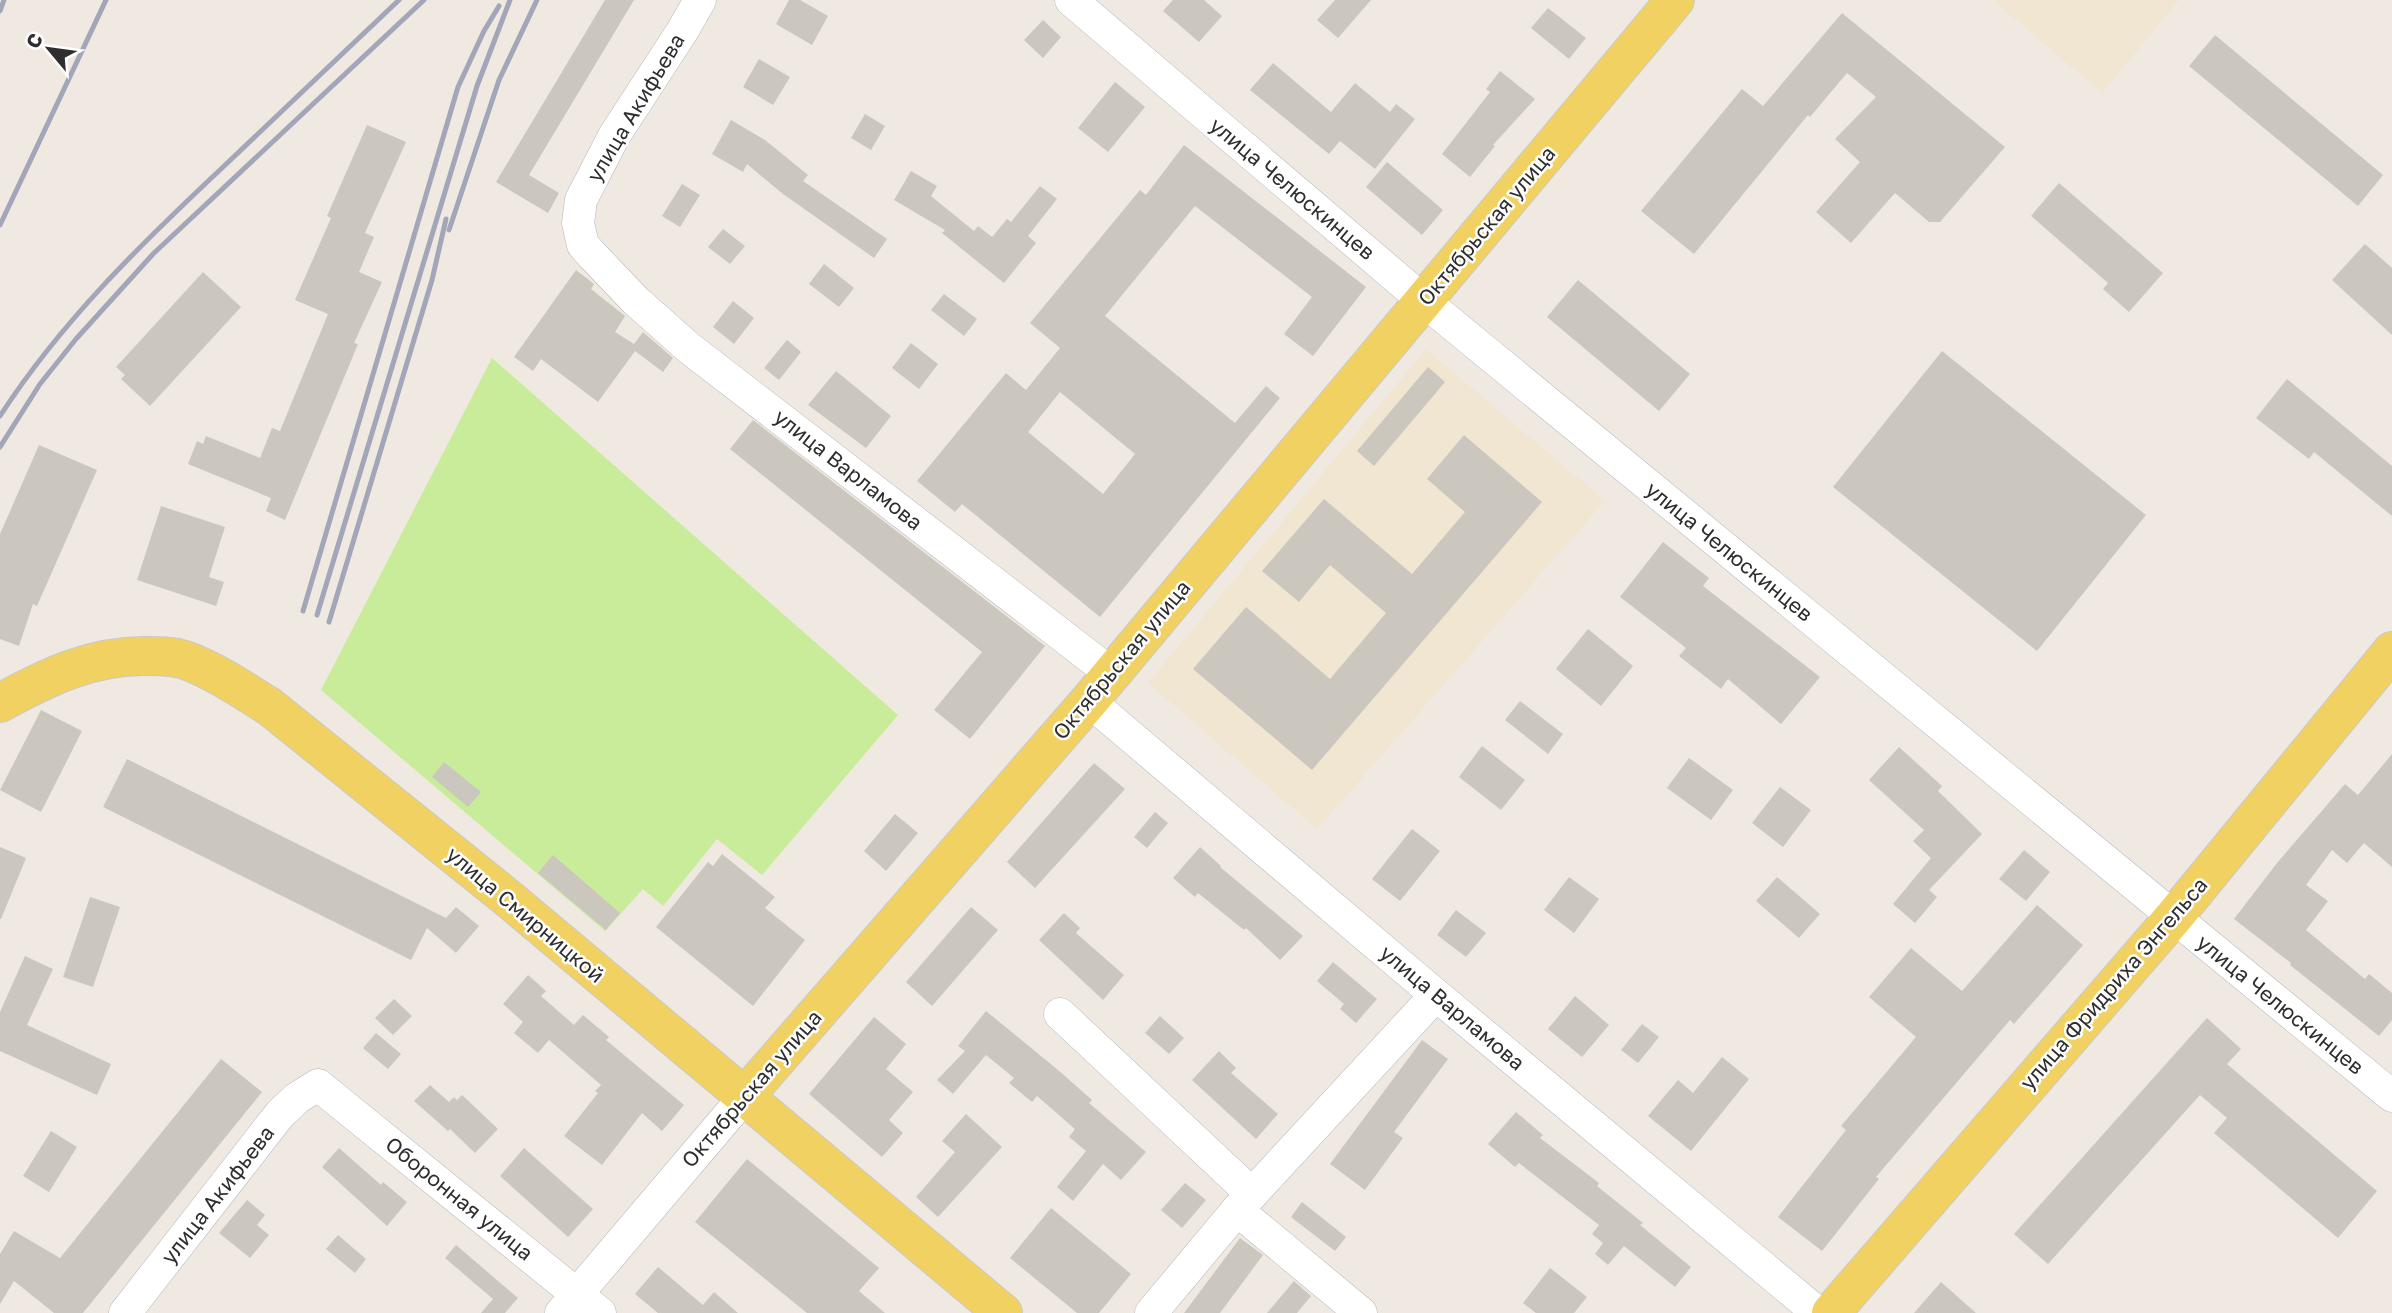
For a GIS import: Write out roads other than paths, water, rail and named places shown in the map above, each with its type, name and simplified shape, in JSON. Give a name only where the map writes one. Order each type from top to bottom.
[{"type":"main road","name":"Октябрьская улица","points":[[745,1096],[1100,687],[1675,0]]},
{"type":"main road","name":"улица Фридриха Энгельса","points":[[1831,1313],[2173,918],[2392,651]]},
{"type":"main road","name":"улица Смирницкой","points":[[0,703],[63,671],[116,657],[170,656],[198,666],[231,683],[270,707],[502,893],[1003,1313]]},
{"type":"street","name":"улица Акифьева","points":[[593,256],[583,245],[578,223],[581,200],[614,136],[683,30],[699,0]]},
{"type":"street","name":"улица Челюскинцев","points":[[1071,0],[1424,301],[2392,1096]]},
{"type":"street","name":"улица Варламова","points":[[593,256],[636,301],[690,348],[1100,687],[1436,995],[1818,1313]]},
{"type":"street","points":[[1151,1313],[1245,1202],[1436,995]]},
{"type":"street","points":[[1060,1014],[1245,1202],[1361,1313]]},
{"type":"street","name":"улица Акифьева","points":[[125,1313],[280,1114],[297,1098],[318,1085]]},
{"type":"street","name":"Оборонная улица","points":[[318,1085],[579,1307]]},
{"type":"street","name":"Октябрьская улица","points":[[579,1307],[745,1096]]},
{"type":"railway","points":[[0,11],[4,0]]},
{"type":"railway","points":[[0,225],[106,0]]},
{"type":"railway","points":[[0,416],[49,348],[103,286],[191,197],[399,0]]},
{"type":"railway","points":[[0,447],[40,384],[76,339],[153,254],[424,0]]},
{"type":"railway","points":[[317,615],[477,86],[510,0]]},
{"type":"railway","points":[[449,230],[499,80],[537,0]]},
{"type":"railway","points":[[303,611],[458,87],[499,6]]},
{"type":"railway","points":[[329,622],[432,280],[446,219]]}]
